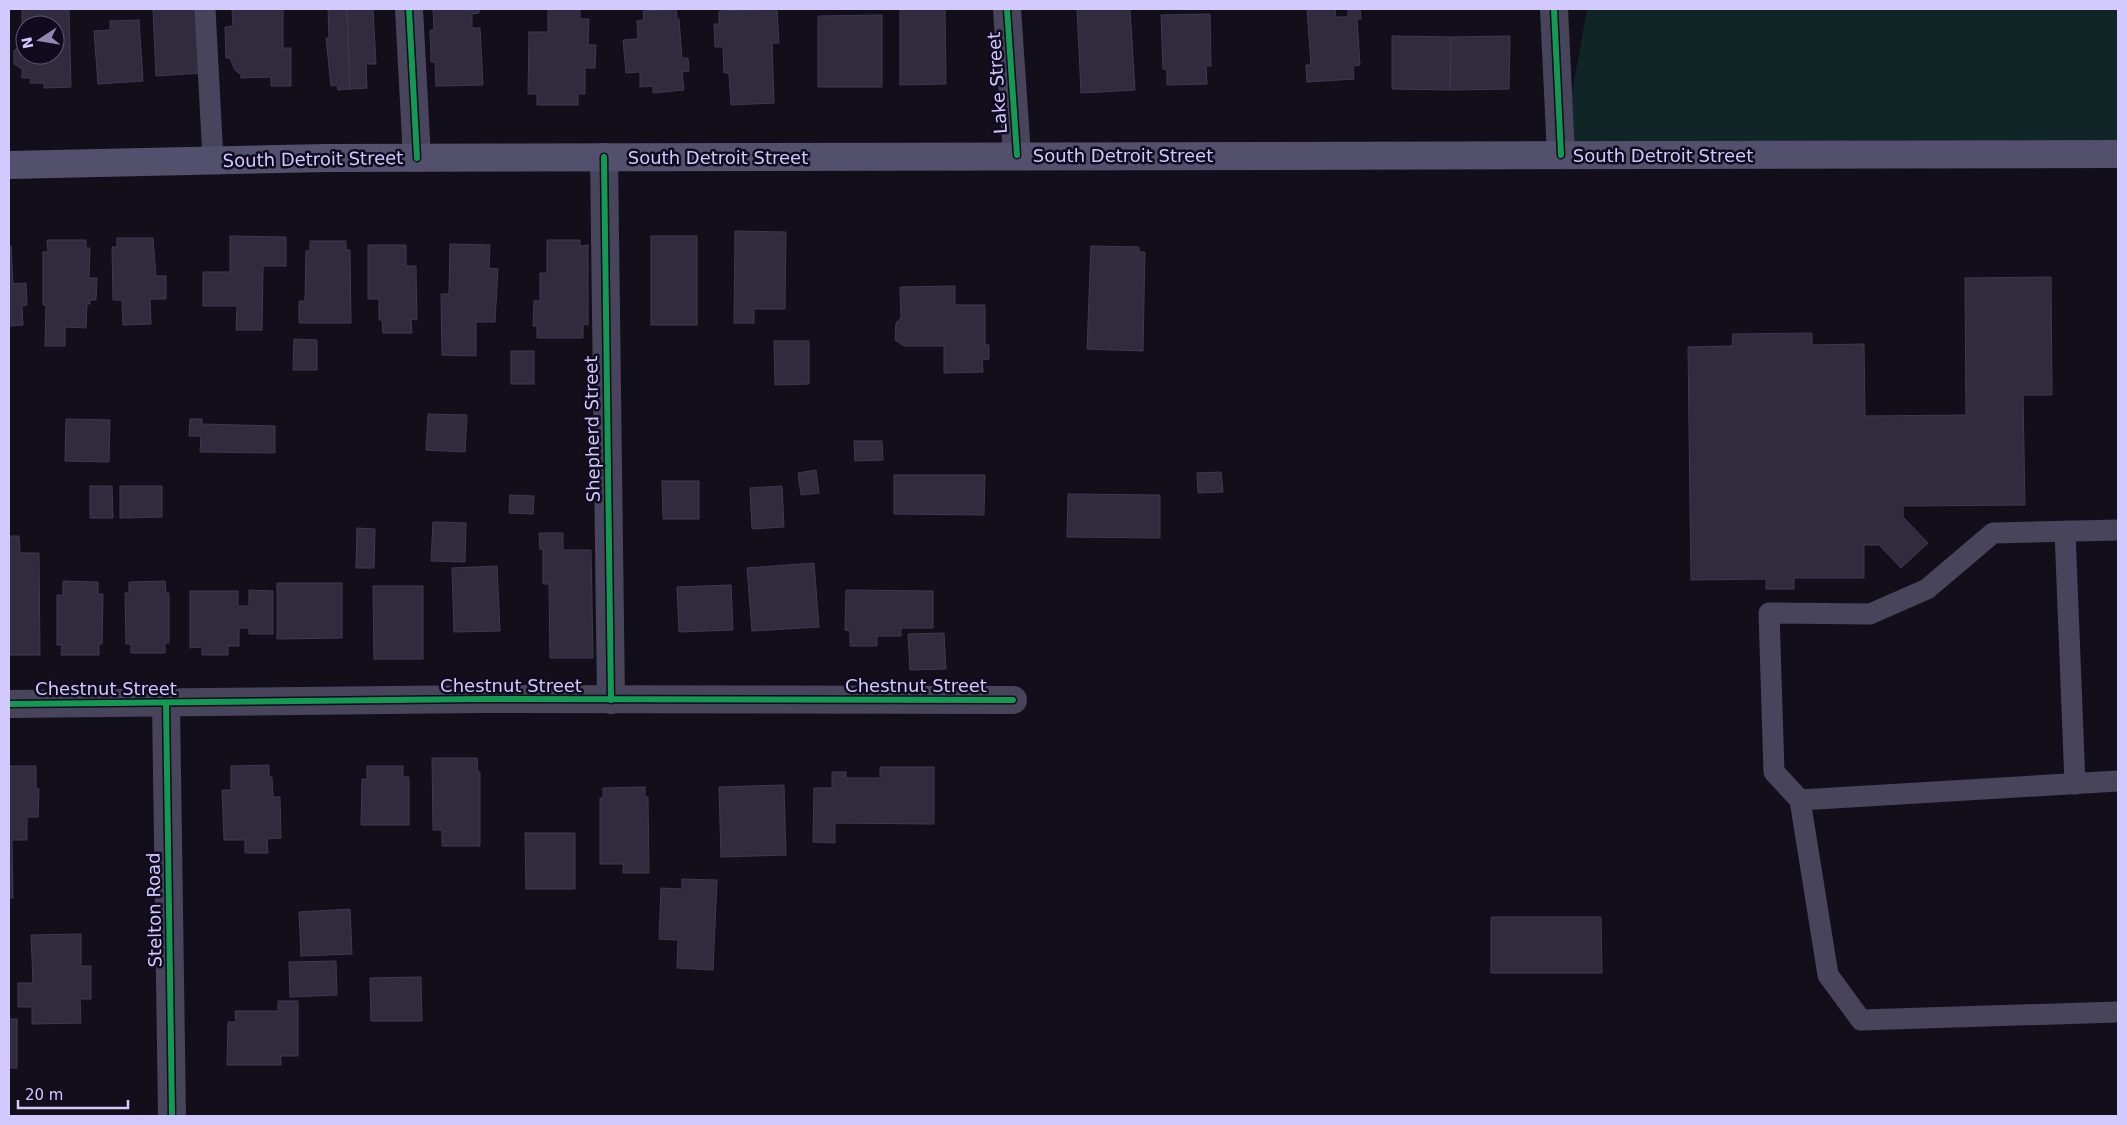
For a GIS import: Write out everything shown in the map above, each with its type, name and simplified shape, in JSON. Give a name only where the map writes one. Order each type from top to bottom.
[{"type":"main road","name":"South Detroit Street","points":[[9,165],[213,160],[604,157],[2118,154]]},
{"type":"street","points":[[409,9],[417,158]]},
{"type":"street","name":"Lake Street","points":[[1007,9],[1017,155]]},
{"type":"street","points":[[1554,9],[1561,155]]},
{"type":"street","name":"Shepherd Street","points":[[604,157],[611,700]]},
{"type":"street","name":"Chestnut Street","points":[[9,704],[481,699],[1013,700]]},
{"type":"street","name":"Stelton Road","points":[[166,702],[172,1116]]},
{"type":"lane","points":[[205,9],[213,160]]},
{"type":"lane","points":[[2118,530],[1993,533],[1927,589],[1870,614],[1769,613],[1774,772],[1800,800],[1828,975],[1861,1020],[2118,1012]]},
{"type":"lane","points":[[2065,532],[2075,784]]},
{"type":"lane","points":[[1800,800],[2118,781]]},
{"type":"green space","points":[[1587,9],[2118,9],[2118,154],[1561,155]]},
{"type":"building","points":[[22,9],[69,9],[71,87],[44,88],[44,83],[30,83],[31,78],[22,78],[22,69],[16,65],[65,65],[65,15],[22,15]]},
{"type":"building","points":[[153,9],[198,9],[202,73],[156,76]]},
{"type":"building","points":[[232,9],[283,9],[283,48],[291,48],[291,86],[271,86],[271,77],[241,78],[230,58],[226,58],[225,27],[233,26]]},
{"type":"building","points":[[328,9],[347,9],[350,89],[338,90],[337,85],[331,86],[326,38],[329,38]]},
{"type":"building","points":[[347,9],[373,9],[376,64],[366,64],[367,88],[350,89]]},
{"type":"building","points":[[433,9],[479,9],[479,13],[472,14],[472,28],[480,28],[483,85],[436,86],[435,62],[431,62],[430,30],[434,30]]},
{"type":"building","points":[[548,9],[580,9],[580,19],[589,19],[588,45],[596,45],[595,68],[585,68],[585,94],[578,94],[578,105],[537,105],[537,94],[528,94],[529,32],[548,32]]},
{"type":"building","points":[[676,9],[677,19],[679,19],[682,58],[688,58],[689,71],[682,72],[684,90],[653,93],[653,86],[640,87],[640,72],[626,73],[623,40],[638,39],[637,21],[644,20],[643,11]]},
{"type":"building","points":[[777,9],[779,43],[772,43],[774,103],[731,105],[729,73],[724,73],[723,47],[715,47],[714,24],[719,24],[719,11]]},
{"type":"building","points":[[900,9],[945,9],[946,84],[900,85]]},
{"type":"building","points":[[1077,9],[1130,9],[1135,90],[1081,93]]},
{"type":"building","points":[[1307,9],[1335,9],[1336,17],[1348,17],[1348,9],[1360,9],[1361,19],[1357,19],[1360,65],[1353,66],[1354,79],[1307,82],[1306,65],[1311,65]]},
{"type":"building","points":[[1210,14],[1211,66],[1206,66],[1207,84],[1167,85],[1167,70],[1163,69],[1161,15]]},
{"type":"building","points":[[882,15],[882,87],[818,87],[818,16]]},
{"type":"building","points":[[139,20],[143,81],[98,84],[94,31],[110,30],[110,21]]},
{"type":"building","points":[[1392,36],[1451,37],[1450,90],[1392,89]]},
{"type":"building","points":[[1510,36],[1509,89],[1450,90],[1451,37]]},
{"type":"building","points":[[735,231],[786,232],[785,309],[754,309],[754,323],[734,323]]},
{"type":"building","points":[[230,236],[286,237],[286,266],[263,266],[262,330],[236,330],[237,306],[203,306],[203,272],[230,272]]},
{"type":"building","points":[[651,236],[697,236],[697,325],[651,325]]},
{"type":"building","points":[[117,238],[153,238],[156,276],[166,276],[166,299],[150,299],[151,324],[123,325],[122,300],[113,300],[112,247],[117,247]]},
{"type":"building","points":[[47,240],[86,240],[86,248],[90,248],[89,278],[97,278],[96,300],[90,300],[90,304],[87,304],[86,328],[65,327],[65,346],[45,346],[46,305],[43,305],[43,252],[48,252]]},
{"type":"building","points":[[547,240],[580,240],[580,246],[588,245],[588,325],[583,324],[583,338],[537,338],[537,326],[533,326],[534,301],[540,301],[540,273],[547,273]]},
{"type":"building","points":[[310,241],[346,241],[346,250],[350,250],[351,323],[299,323],[299,301],[305,301],[306,251],[310,251]]},
{"type":"building","points":[[450,244],[490,245],[489,268],[498,269],[495,322],[476,322],[476,356],[442,355],[441,294],[449,294]]},
{"type":"building","points":[[368,245],[406,245],[406,266],[416,266],[417,320],[411,319],[412,333],[383,333],[382,320],[379,320],[379,299],[368,299]]},
{"type":"building","points":[[9,246],[11,246],[13,284],[26,283],[27,305],[22,306],[23,325],[9,326]]},
{"type":"building","points":[[1091,246],[1139,247],[1139,252],[1145,252],[1143,351],[1087,349]]},
{"type":"building","points":[[2051,277],[2052,395],[2023,395],[2025,505],[1903,506],[1903,517],[1928,543],[1901,568],[1879,545],[1864,545],[1864,578],[1794,578],[1794,589],[1766,589],[1766,579],[1691,580],[1688,347],[1732,346],[1733,334],[1812,333],[1812,345],[1864,344],[1865,416],[1966,415],[1965,278]]},
{"type":"building","points":[[955,286],[955,305],[985,305],[985,345],[989,345],[989,359],[982,360],[983,372],[944,373],[944,346],[904,346],[895,340],[896,323],[901,318],[900,287]]},
{"type":"building","points":[[294,339],[317,340],[317,370],[293,370]]},
{"type":"building","points":[[774,341],[809,341],[809,384],[775,385]]},
{"type":"building","points":[[511,351],[534,351],[534,384],[511,384]]},
{"type":"building","points":[[428,414],[467,415],[465,452],[426,450]]},
{"type":"building","points":[[66,419],[110,420],[109,462],[65,461]]},
{"type":"building","points":[[190,419],[202,419],[202,424],[275,426],[275,453],[200,452],[201,436],[189,436]]},
{"type":"building","points":[[854,441],[882,441],[883,460],[855,461]]},
{"type":"building","points":[[816,470],[819,493],[801,495],[798,473]]},
{"type":"building","points":[[1221,472],[1223,492],[1198,493],[1197,473]]},
{"type":"building","points":[[894,475],[985,475],[984,515],[894,514]]},
{"type":"building","points":[[662,481],[699,481],[699,519],[663,519]]},
{"type":"building","points":[[90,486],[112,486],[113,518],[90,518]]},
{"type":"building","points":[[120,486],[162,486],[162,517],[120,518]]},
{"type":"building","points":[[782,486],[784,527],[752,529],[750,488]]},
{"type":"building","points":[[1068,494],[1160,495],[1160,538],[1067,537]]},
{"type":"building","points":[[510,495],[534,496],[533,514],[509,513]]},
{"type":"building","points":[[433,522],[466,523],[465,562],[431,561]]},
{"type":"building","points":[[357,528],[375,529],[374,568],[356,568]]},
{"type":"building","points":[[539,533],[563,533],[563,550],[591,550],[593,658],[550,658],[549,584],[543,584],[543,549],[540,550]]},
{"type":"building","points":[[9,536],[19,536],[20,553],[39,553],[40,655],[9,655]]},
{"type":"building","points":[[814,563],[819,627],[752,631],[747,568]]},
{"type":"building","points":[[497,566],[500,631],[454,632],[452,568]]},
{"type":"building","points":[[63,581],[98,582],[98,594],[103,594],[102,644],[99,644],[99,655],[61,655],[62,645],[57,645],[57,595],[63,595]]},
{"type":"building","points":[[165,581],[166,593],[169,593],[169,643],[165,643],[165,653],[131,653],[131,644],[126,644],[125,593],[129,593],[129,582]]},
{"type":"building","points":[[277,583],[342,583],[342,638],[277,639]]},
{"type":"building","points":[[731,585],[733,630],[679,632],[677,587]]},
{"type":"building","points":[[373,586],[423,586],[423,659],[374,659]]},
{"type":"building","points":[[249,590],[273,591],[273,634],[249,634],[249,628],[239,628],[239,646],[228,646],[228,655],[202,655],[202,647],[190,648],[190,591],[238,591],[238,606],[249,606]]},
{"type":"building","points":[[846,590],[933,591],[933,628],[901,628],[901,636],[877,636],[877,646],[850,646],[850,631],[845,630]]},
{"type":"building","points":[[944,633],[946,669],[910,670],[908,634]]},
{"type":"building","points":[[432,758],[477,758],[478,772],[480,772],[480,846],[442,846],[442,830],[433,830]]},
{"type":"building","points":[[269,765],[273,797],[280,797],[281,838],[267,839],[268,853],[245,853],[245,840],[224,840],[222,790],[231,790],[231,766]]},
{"type":"building","points":[[9,766],[36,766],[36,789],[39,789],[38,817],[27,817],[27,840],[12,840],[13,898],[9,898]]},
{"type":"building","points":[[367,766],[403,766],[403,777],[409,777],[409,825],[361,825],[362,779],[367,779]]},
{"type":"building","points":[[880,767],[934,767],[934,824],[835,823],[835,843],[813,842],[814,788],[832,788],[832,772],[846,772],[846,778],[880,778]]},
{"type":"building","points":[[784,785],[786,855],[721,857],[719,787]]},
{"type":"building","points":[[645,787],[645,797],[648,797],[649,873],[623,873],[623,864],[600,864],[600,798],[603,798],[603,788]]},
{"type":"building","points":[[525,833],[575,833],[575,889],[526,889]]},
{"type":"building","points":[[682,879],[717,880],[713,970],[677,968],[678,940],[659,939],[661,888],[682,889]]},
{"type":"building","points":[[350,909],[352,954],[301,956],[299,912]]},
{"type":"building","points":[[1491,917],[1601,917],[1602,973],[1491,973]]},
{"type":"building","points":[[81,934],[81,966],[91,966],[91,999],[80,999],[81,1023],[32,1024],[32,1007],[18,1007],[18,983],[33,983],[31,935]]},
{"type":"building","points":[[336,961],[337,995],[290,997],[289,962]]},
{"type":"building","points":[[421,977],[422,1021],[371,1021],[370,978]]},
{"type":"building","points":[[278,1001],[298,1001],[298,1056],[281,1056],[281,1065],[227,1065],[228,1022],[236,1022],[235,1011],[278,1011]]},
{"type":"building","points":[[9,1019],[17,1019],[17,1068],[9,1068]]},
{"type":"cycle path","points":[[409,9],[417,158]]},
{"type":"cycle path","points":[[1007,9],[1017,155]]},
{"type":"cycle path","points":[[1554,9],[1561,155]]},
{"type":"cycle path","points":[[604,157],[611,700]]},
{"type":"cycle path","points":[[9,704],[481,699],[1013,700]]},
{"type":"cycle path","points":[[166,703],[172,1116]]}]
